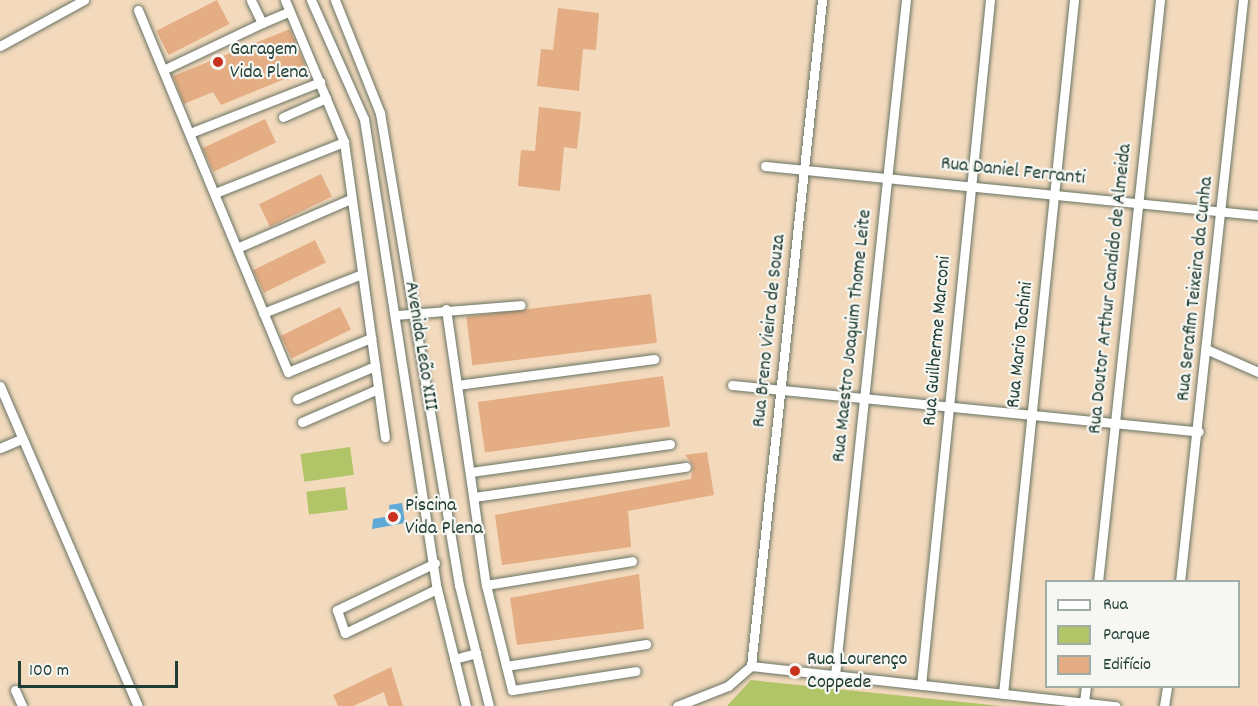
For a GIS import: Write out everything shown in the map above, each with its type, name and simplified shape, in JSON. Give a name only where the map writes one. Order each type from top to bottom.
[{"type":"street","points":[[0,46],[84,0]]},
{"type":"street","points":[[251,0],[262,23]]},
{"type":"street","points":[[285,0],[344,142],[385,437]]},
{"type":"street","name":"Avenida Leão XIII","points":[[311,0],[364,119],[435,563],[437,589],[466,706]]},
{"type":"street","name":"Avenida Leão XIII","points":[[335,0],[380,113],[459,585],[489,706]]},
{"type":"street","name":"Rua Breno Vieira de Souza","points":[[751,666],[822,0]]},
{"type":"street","name":"Rua Maestro Joaquim Thome Leite","points":[[835,675],[866,398],[906,0]]},
{"type":"street","name":"Rua Guilherme Marconi","points":[[921,685],[990,0]]},
{"type":"street","name":"Rua Mario Tochini","points":[[1003,694],[1074,0]]},
{"type":"street","name":"Rua Doutor Arthur Candido de Almeida","points":[[1098,580],[1160,0]]},
{"type":"street","name":"Rua Serafim Teixeira da Cunha","points":[[1180,580],[1208,350],[1243,0]]},
{"type":"street","points":[[138,9],[288,372],[371,338]]},
{"type":"street","points":[[163,70],[290,11]]},
{"type":"street","points":[[190,133],[320,82]]},
{"type":"street","points":[[283,117],[326,98]]},
{"type":"street","points":[[215,193],[344,142]]},
{"type":"street","name":"Rua Daniel Ferranti","points":[[765,166],[1258,215]]},
{"type":"street","points":[[237,248],[351,199]]},
{"type":"street","points":[[263,314],[362,273]]},
{"type":"street","points":[[396,315],[521,304]]},
{"type":"street","points":[[446,309],[486,585],[512,690],[636,671]]},
{"type":"street","points":[[1208,350],[1258,372]]},
{"type":"street","points":[[457,385],[654,359]]},
{"type":"street","points":[[297,399],[375,366]]},
{"type":"street","points":[[732,385],[1199,432]]},
{"type":"street","points":[[0,386],[138,706]]},
{"type":"street","points":[[302,422],[378,389]]},
{"type":"street","points":[[0,448],[21,439]]},
{"type":"street","points":[[471,472],[670,444]]},
{"type":"street","points":[[474,497],[686,467]]},
{"type":"street","points":[[486,585],[632,561]]},
{"type":"street","points":[[435,563],[337,610],[345,633],[437,589]]},
{"type":"street","points":[[506,666],[646,644]]},
{"type":"street","points":[[454,659],[476,653]]},
{"type":"street","points":[[676,706],[706,702],[751,666],[1116,706]]},
{"type":"street","points":[[1084,702],[1086,688]]},
{"type":"street","points":[[1164,706],[1167,688]]},
{"type":"street","points":[[15,690],[22,706]]},
{"type":"green space","points":[[350,447],[354,475],[304,482],[300,454]]},
{"type":"green space","points":[[345,487],[348,510],[309,515],[306,492]]},
{"type":"green space","points":[[751,680],[1001,706],[727,706]]},
{"type":"water","name":"Piscina Vida Plena","points":[[402,503],[405,523],[372,529],[373,519],[390,516],[389,505]]},
{"type":"building","points":[[217,0],[229,24],[169,55],[156,31]]},
{"type":"building","points":[[558,8],[599,13],[596,50],[583,49],[579,91],[537,86],[541,49],[553,50]]},
{"type":"building","points":[[290,29],[307,70],[221,105],[213,92],[184,104],[173,76]]},
{"type":"building","points":[[539,107],[581,112],[577,149],[564,147],[560,191],[518,186],[521,150],[535,151]]},
{"type":"building","points":[[265,119],[276,143],[213,172],[202,148]]},
{"type":"building","points":[[321,174],[332,196],[270,227],[259,204]]},
{"type":"building","points":[[315,240],[326,262],[264,293],[253,270]]},
{"type":"building","points":[[651,294],[657,343],[472,365],[466,317]]},
{"type":"building","points":[[340,307],[351,329],[292,358],[281,336]]},
{"type":"building","points":[[663,376],[670,427],[485,453],[478,402]]},
{"type":"building","points":[[707,452],[714,495],[628,511],[631,547],[502,565],[495,515],[691,479],[693,465],[685,455]]},
{"type":"building","points":[[639,574],[644,629],[517,645],[510,598]]},
{"type":"building","points":[[391,667],[403,706],[388,706],[384,692],[353,706],[338,706],[333,695]]},
{"type":"place","name":"Garagem Vida Plena","points":[[218,62]]},
{"type":"place","name":"Piscina Vida Plena","points":[[393,517]]},
{"type":"place","name":"Rua Lourenço Coppede","points":[[795,671]]}]
